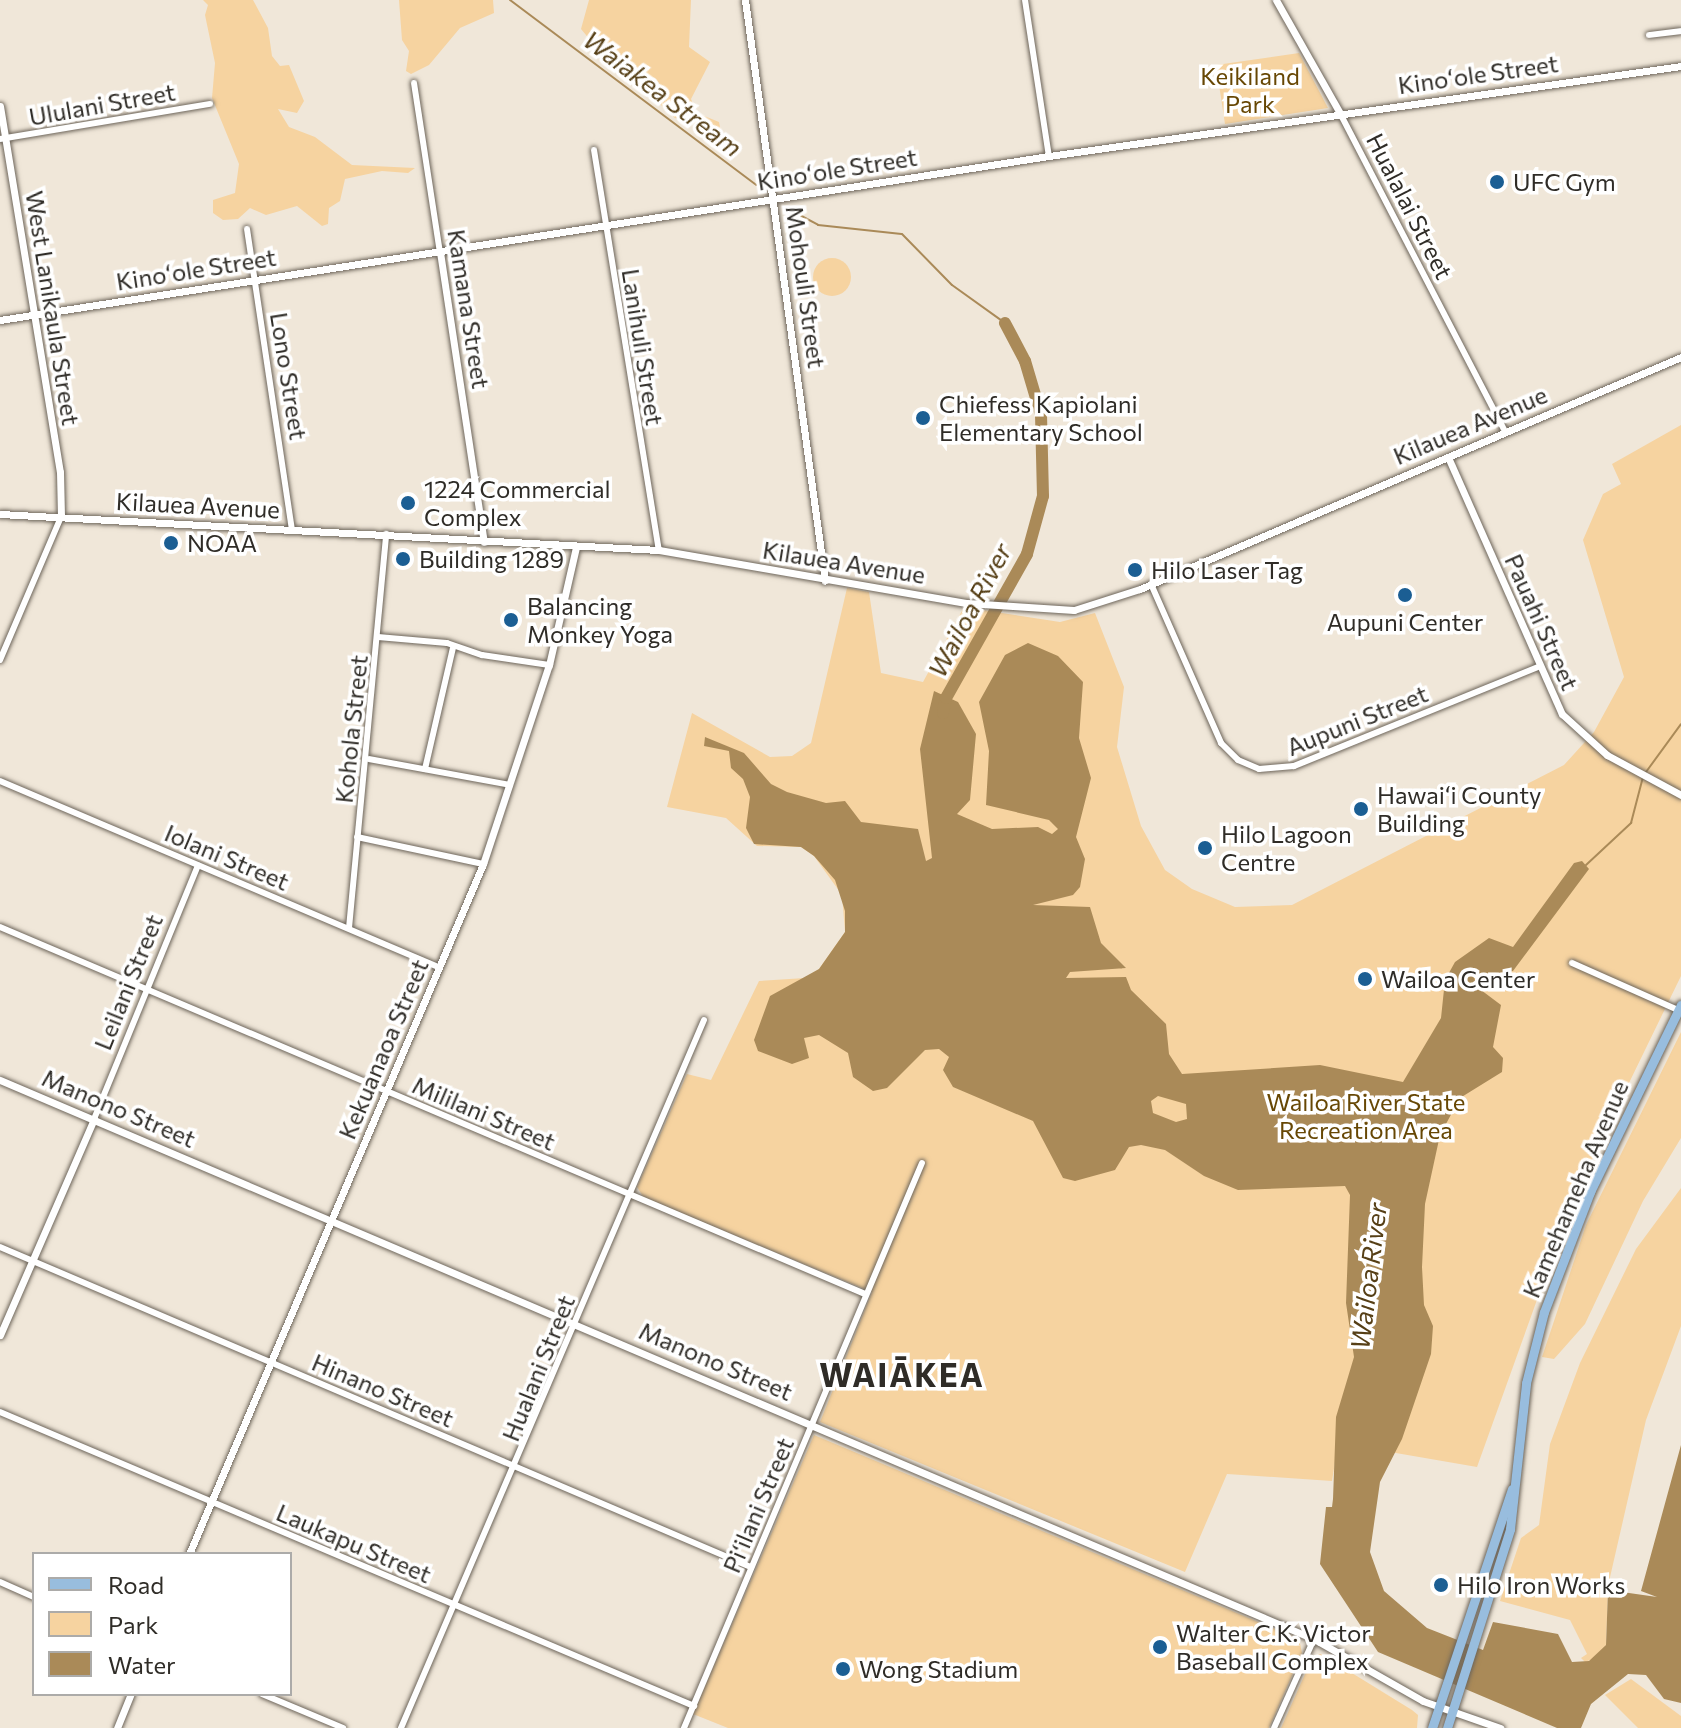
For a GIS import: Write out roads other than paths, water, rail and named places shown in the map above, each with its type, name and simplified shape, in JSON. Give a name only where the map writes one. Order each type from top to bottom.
[{"type":"main road","name":"Kamehameha Avenue","points":[[1447,1728],[1478,1642],[1510,1529],[1512,1489],[1529,1363],[1548,1300],[1596,1181],[1680,1008]]},
{"type":"main road","name":"Kamehameha Avenue","points":[[1432,1728],[1512,1489]]},
{"type":"street","name":"Mohouli Street","points":[[745,0],[825,581]]},
{"type":"street","points":[[1025,0],[1049,156]]},
{"type":"street","name":"Hualalai Street","points":[[1276,0],[1341,115],[1505,432]]},
{"type":"street","points":[[1649,35],[1681,31]]},
{"type":"street","name":"Kinoʻole Street","points":[[0,320],[1049,156],[1681,66]]},
{"type":"street","name":"Kamana Street","points":[[414,83],[484,542]]},
{"type":"street","name":"Ululani Street","points":[[2,139],[210,104]]},
{"type":"street","name":"West Lanikaula Street","points":[[0,106],[2,139],[60,472],[61,517]]},
{"type":"street","name":"Lanihuli Street","points":[[594,150],[659,550]]},
{"type":"street","name":"Lono Street","points":[[247,229],[292,530]]},
{"type":"street","name":"Kilauea Avenue","points":[[0,514],[659,550],[967,603],[1035,611],[1091,607],[1681,357]]},
{"type":"street","name":"Pauahi Street","points":[[1448,457],[1538,667],[1575,728],[1634,770],[1681,795]]},
{"type":"street","points":[[0,660],[61,517]]},
{"type":"street","name":"Kohola Street","points":[[349,928],[357,837],[369,759],[386,534]]},
{"type":"street","name":"Kekuanaoa Street","points":[[190,1552],[483,864],[549,665],[576,547]]},
{"type":"street","name":"Aupuni Street","points":[[1151,584],[1221,743],[1238,760],[1259,769],[1294,766],[1538,667]]},
{"type":"street","points":[[378,637],[447,643],[453,648],[549,665]]},
{"type":"street","points":[[425,769],[453,648]]},
{"type":"street","points":[[369,759],[510,785]]},
{"type":"street","name":"Iolani Street","points":[[0,781],[440,968]]},
{"type":"street","points":[[357,837],[483,864]]},
{"type":"street","name":"Leilani Street","points":[[0,1335],[94,1119],[198,865]]},
{"type":"street","name":"Mililani Street","points":[[0,927],[865,1294]]},
{"type":"street","points":[[1572,963],[1680,1008]]},
{"type":"street","name":"Hualani Street","points":[[401,1728],[457,1607],[704,1020]]},
{"type":"street","name":"Manono Street","points":[[0,1080],[575,1322],[1314,1639],[1439,1707],[1500,1728]]},
{"type":"street","name":"Pi‘ilani Street","points":[[684,1728],[922,1163]]},
{"type":"street","name":"Hinano Street","points":[[0,1247],[751,1567]]},
{"type":"street","name":"Laukapu Street","points":[[0,1412],[694,1706]]},
{"type":"street","points":[[0,1582],[32,1596]]},
{"type":"street","points":[[1274,1728],[1314,1639]]},
{"type":"street","points":[[117,1728],[130,1696]]},
{"type":"street","points":[[267,1696],[343,1728]]},
{"type":"water","points":[[1028,643],[1058,656],[1083,682],[1079,738],[1091,778],[1076,837],[1085,859],[1080,887],[1073,895],[1033,905],[1090,907],[1101,943],[1126,968],[1070,972],[1066,978],[1126,977],[1131,990],[1166,1024],[1169,1054],[1182,1074],[1320,1065],[1403,1082],[1441,1018],[1445,980],[1455,962],[1489,938],[1513,947],[1574,863],[1582,861],[1589,869],[1513,971],[1474,977],[1477,987],[1501,1005],[1493,1047],[1503,1058],[1502,1072],[1460,1098],[1440,1135],[1425,1204],[1422,1267],[1424,1305],[1433,1326],[1431,1354],[1402,1439],[1380,1482],[1370,1552],[1384,1591],[1427,1628],[1483,1650],[1493,1622],[1558,1634],[1572,1662],[1589,1661],[1606,1645],[1608,1590],[1657,1597],[1641,1591],[1681,1445],[1681,1703],[1664,1699],[1646,1675],[1628,1674],[1591,1704],[1581,1728],[1557,1728],[1378,1652],[1320,1564],[1326,1507],[1332,1507],[1333,1499],[1336,1417],[1354,1357],[1346,1303],[1350,1195],[1345,1186],[1238,1190],[1204,1176],[1165,1150],[1141,1145],[1129,1147],[1115,1170],[1075,1181],[1063,1178],[1033,1121],[953,1087],[943,1070],[949,1057],[939,1049],[925,1050],[887,1088],[873,1091],[853,1077],[848,1053],[819,1035],[804,1038],[809,1058],[792,1064],[758,1051],[754,1040],[770,996],[819,969],[845,932],[845,911],[835,880],[814,856],[801,847],[754,844],[746,828],[750,797],[743,779],[731,768],[729,751],[704,746],[705,737],[744,753],[771,784],[787,792],[826,803],[845,801],[861,822],[918,829],[926,861],[932,858],[920,749],[934,691],[958,702],[976,734],[970,800],[957,814],[992,829],[1038,827],[1052,834],[1058,829],[1049,820],[986,805],[989,751],[979,702],[1005,655]],"holes":[[[1158,1096],[1186,1104],[1187,1119],[1176,1122],[1153,1113],[1151,1101]]]},
{"type":"waterway","name":"Waiakea Stream","points":[[510,0],[756,185]]},
{"type":"waterway","points":[[794,212],[818,225],[902,234],[952,285],[1005,323]]},
{"type":"waterway","name":"Wailoa River","points":[[943,713],[946,698],[1027,554],[1043,496],[1041,415],[1025,361],[1005,323]]},
{"type":"waterway","points":[[1646,772],[1681,724]]},
{"type":"waterway","points":[[1586,865],[1631,823],[1643,777]]},
{"type":"place","name":"UFC Gym","points":[[1497,182]]},
{"type":"place","name":"Chiefess Kapiolani Elementary School","points":[[923,418]]},
{"type":"place","name":"1224 Commercial Complex","points":[[408,503]]},
{"type":"place","name":"NOAA","points":[[171,543]]},
{"type":"place","name":"Building 1289","points":[[403,559]]},
{"type":"place","name":"Hilo Laser Tag","points":[[1135,570]]},
{"type":"place","name":"Aupuni Center","points":[[1405,595]]},
{"type":"place","name":"Balancing Monkey Yoga","points":[[511,620]]},
{"type":"place","name":"Hawaiʻi County Building","points":[[1361,809]]},
{"type":"place","name":"Hilo Lagoon Centre","points":[[1205,848]]},
{"type":"place","name":"Wailoa Center","points":[[1365,979]]},
{"type":"place","name":"Hilo Iron Works","points":[[1441,1585]]},
{"type":"place","name":"Walter C.K. Victor Baseball Complex","points":[[1160,1647]]},
{"type":"place","name":"Wong Stadium","points":[[843,1669]]},
{"type":"district","name":"WAIĀKEA","points":[[902,1374]]},
{"type":"park label","name":"Keikiland Park","points":[[1250,90]]},
{"type":"park label","name":"Wailoa River State Recreation Area","points":[[1366,1116]]}]
